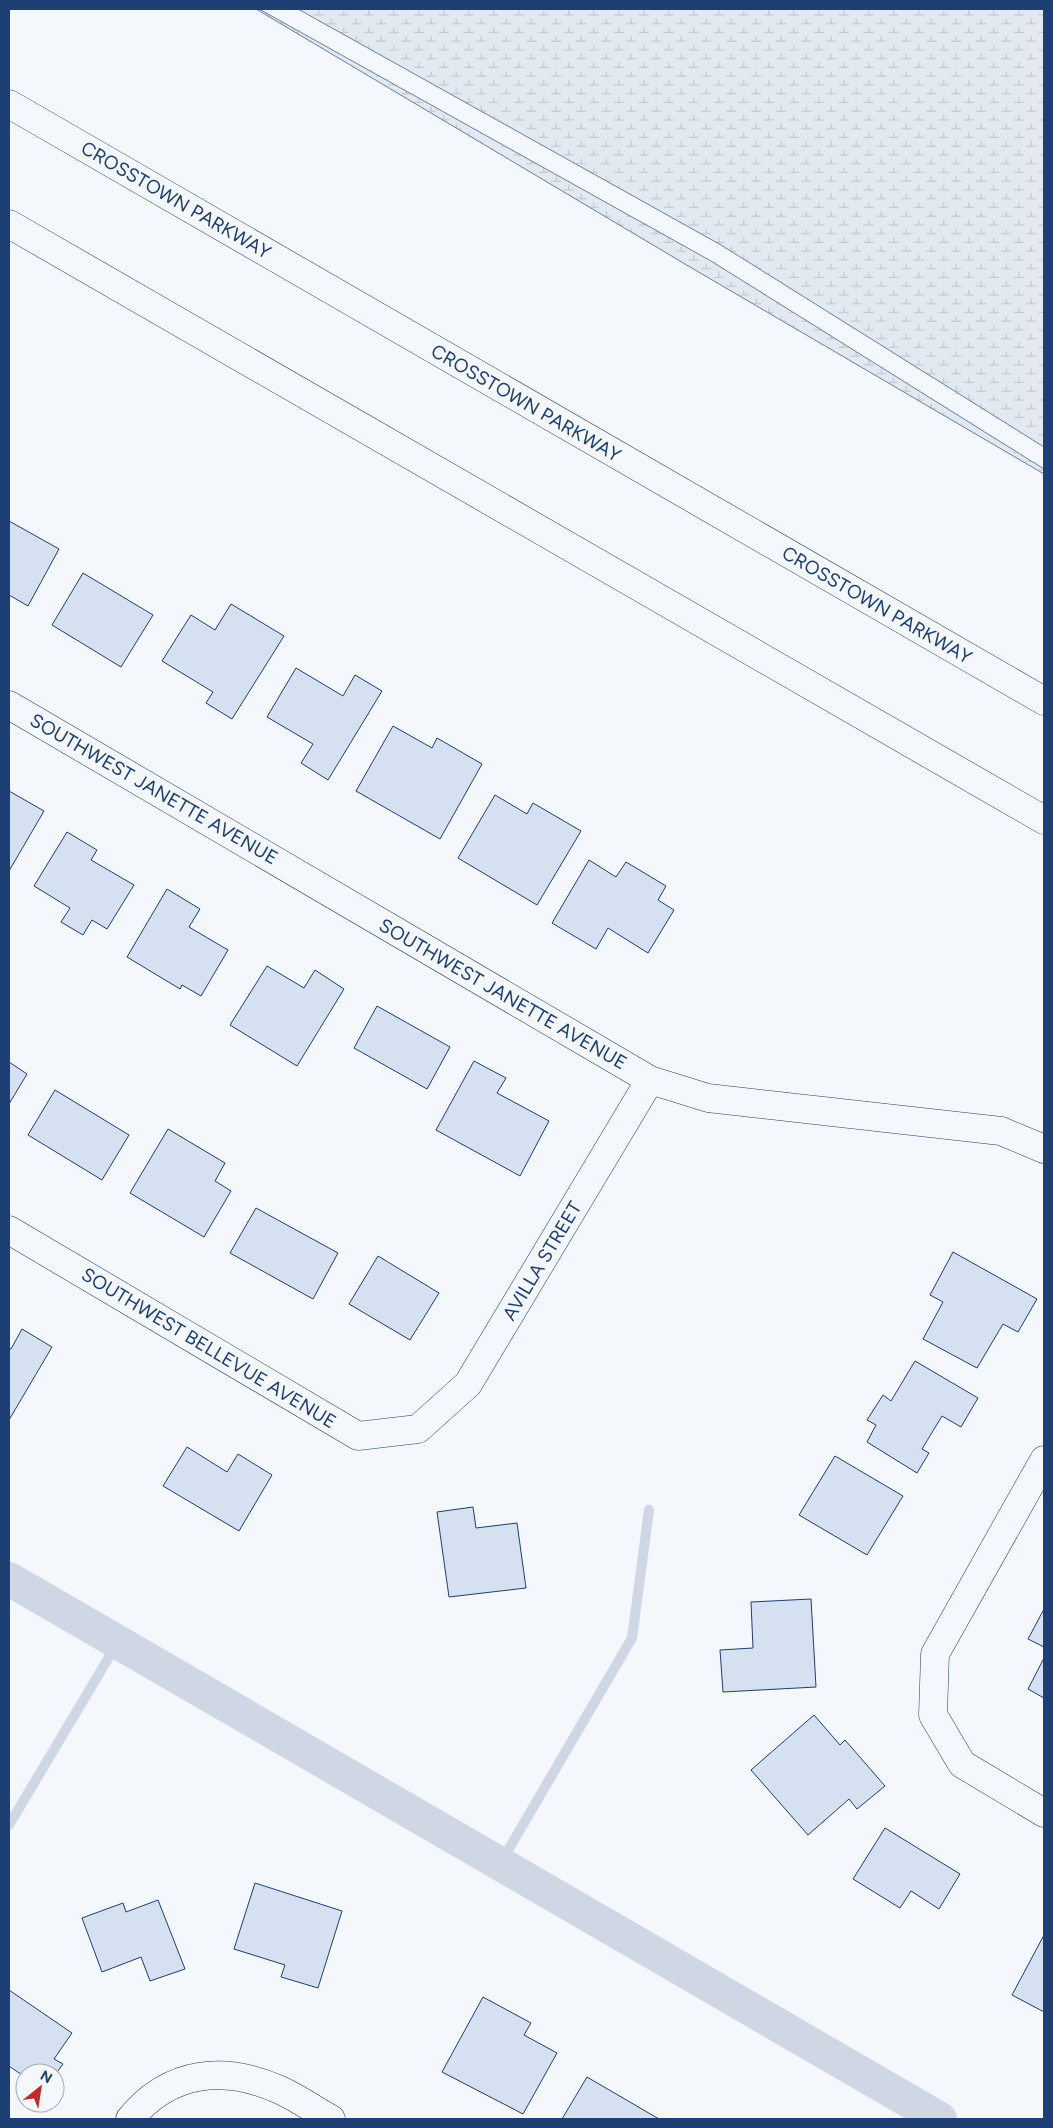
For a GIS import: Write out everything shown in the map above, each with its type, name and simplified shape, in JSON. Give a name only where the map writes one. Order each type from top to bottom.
[{"type":"street","name":"CROSSTOWN PARKWAY","points":[[9,104],[1044,701]]},
{"type":"street","points":[[9,224],[1044,820]]},
{"type":"street","name":"SOUTHWEST JANETTE AVENUE","points":[[9,705],[650,1080],[708,1098],[1002,1131],[1044,1149]]},
{"type":"street","name":"AVILLA STREET","points":[[418,1429],[468,1384],[650,1080]]},
{"type":"street","name":"SOUTHWEST BELLEVUE AVENUE","points":[[9,1230],[358,1436],[418,1429]]},
{"type":"street","points":[[1044,1460],[935,1654],[933,1715],[962,1764],[1044,1813]]},
{"type":"street","points":[[130,2119],[164,2089],[184,2080],[206,2075],[229,2075],[252,2079],[281,2090],[330,2119]]},
{"type":"green space","points":[[256,9],[711,261],[1044,469],[1044,474],[690,267]]},
{"type":"green space","points":[[298,9],[1044,9],[1044,447],[721,245]]},
{"type":"building","points":[[9,521],[59,549],[28,606],[9,595]]},
{"type":"building","points":[[83,573],[153,615],[121,667],[52,625]]},
{"type":"building","points":[[231,604],[284,636],[232,719],[206,703],[213,692],[162,661],[191,615],[215,630]]},
{"type":"building","points":[[296,668],[343,696],[355,675],[382,691],[328,780],[301,763],[313,744],[267,717]]},
{"type":"building","points":[[393,726],[432,748],[437,738],[482,764],[440,839],[356,791]]},
{"type":"building","points":[[9,791],[44,811],[9,871]]},
{"type":"building","points":[[495,795],[527,814],[533,803],[581,831],[537,905],[458,858]]},
{"type":"building","points":[[67,832],[97,850],[91,860],[134,885],[107,929],[92,920],[83,935],[61,922],[70,908],[34,886]]},
{"type":"building","points":[[589,860],[616,877],[626,862],[666,886],[658,900],[674,910],[648,953],[608,928],[596,949],[552,923]]},
{"type":"building","points":[[167,889],[200,909],[189,927],[228,950],[201,996],[182,985],[180,989],[127,957]]},
{"type":"building","points":[[267,966],[304,988],[315,970],[344,989],[297,1066],[230,1025]]},
{"type":"building","points":[[377,1006],[450,1047],[427,1089],[354,1048]]},
{"type":"building","points":[[474,1061],[506,1078],[497,1093],[549,1121],[520,1176],[436,1130]]},
{"type":"building","points":[[9,1062],[27,1074],[9,1104]]},
{"type":"building","points":[[55,1090],[129,1135],[102,1180],[28,1135]]},
{"type":"building","points":[[168,1129],[225,1163],[215,1181],[231,1191],[204,1237],[130,1193]]},
{"type":"building","points":[[256,1208],[338,1253],[313,1299],[230,1253]]},
{"type":"building","points":[[953,1252],[1037,1299],[1018,1332],[1003,1324],[977,1368],[923,1339],[943,1302],[930,1295]]},
{"type":"building","points":[[378,1256],[439,1293],[410,1340],[349,1304]]},
{"type":"building","points":[[22,1329],[52,1347],[9,1420],[9,1348],[11,1349]]},
{"type":"building","points":[[915,1361],[978,1398],[961,1427],[942,1416],[922,1449],[929,1453],[917,1473],[867,1442],[876,1425],[867,1420],[883,1395],[891,1401]]},
{"type":"building","points":[[187,1447],[227,1472],[238,1454],[272,1475],[239,1531],[163,1486]]},
{"type":"building","points":[[835,1456],[903,1496],[867,1555],[799,1515]]},
{"type":"building","points":[[473,1507],[476,1528],[517,1523],[526,1588],[449,1597],[437,1512]]},
{"type":"building","points":[[811,1599],[816,1687],[723,1692],[720,1650],[753,1648],[751,1602]]},
{"type":"building","points":[[1044,1609],[1044,1647],[1028,1639]]},
{"type":"building","points":[[1044,1658],[1044,1698],[1028,1689]]},
{"type":"building","points":[[814,1715],[840,1745],[845,1740],[885,1786],[857,1809],[849,1799],[808,1835],[751,1770]]},
{"type":"building","points":[[885,1828],[960,1874],[939,1909],[911,1891],[900,1908],[853,1879]]},
{"type":"building","points":[[255,1883],[342,1911],[318,1988],[281,1977],[285,1965],[234,1949]]},
{"type":"building","points":[[158,1900],[185,1969],[150,1981],[141,1957],[102,1972],[82,1918],[123,1903],[126,1912]]},
{"type":"building","points":[[1044,1935],[1044,2012],[1012,1995]]},
{"type":"building","points":[[9,1990],[72,2033],[54,2059],[61,2063],[15,2063],[15,2070],[9,2066]]},
{"type":"building","points":[[483,1997],[531,2023],[524,2035],[557,2053],[523,2114],[442,2072]]},
{"type":"building","points":[[587,2077],[659,2119],[562,2119]]},
{"type":"waterway","points":[[500,1864],[632,1638],[649,1510]]},
{"type":"waterway","points":[[9,1579],[940,2119]]},
{"type":"waterway","points":[[9,1825],[118,1642]]}]
